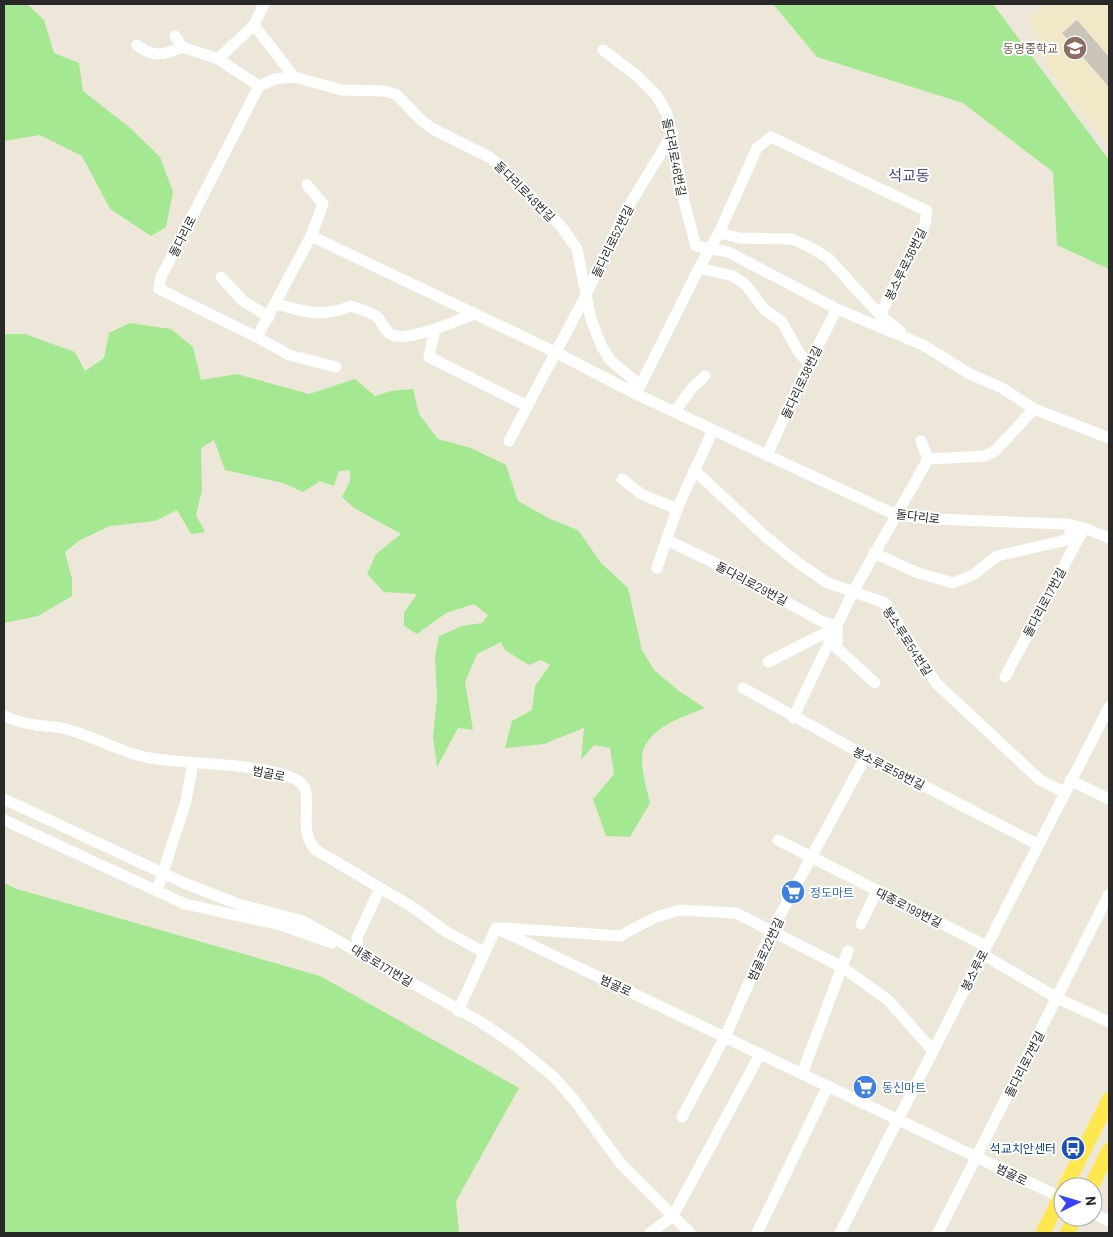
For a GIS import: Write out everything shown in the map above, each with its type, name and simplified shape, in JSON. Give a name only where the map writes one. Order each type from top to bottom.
[{"type":"main road","points":[[1070,1177],[1109,1100]]},
{"type":"main road","points":[[1095,1177],[1109,1150]]},
{"type":"main road","points":[[1042,1233],[1053,1212]]},
{"type":"street","points":[[218,59],[254,25],[264,4]]},
{"type":"street","points":[[254,25],[294,77]]},
{"type":"street","points":[[174,36],[182,47],[218,59],[259,86]]},
{"type":"street","points":[[137,45],[147,52],[165,55],[182,47]]},
{"type":"street","name":"돌다리로46번길","points":[[603,50],[636,75],[657,96],[667,114],[685,205],[696,246],[710,248]]},
{"type":"street","name":"돌다리로48번길","points":[[259,86],[275,79],[294,77],[342,90],[385,91],[397,95],[418,118],[431,128],[491,158],[561,226],[577,249],[591,320],[602,347],[611,361],[634,380],[634,393]]},
{"type":"street","name":"돌다리로","points":[[259,86],[161,277],[159,289],[257,337],[289,356],[336,367]]},
{"type":"street","name":"돌다리로52번길","points":[[555,352],[586,295],[624,214],[672,133]]},
{"type":"street","name":"봉소루로36번길","points":[[770,137],[927,211],[925,224],[880,315],[828,258],[810,247],[791,239],[740,238],[719,233],[757,148],[770,137]]},
{"type":"street","points":[[257,337],[311,236],[323,204],[307,185]]},
{"type":"street","points":[[634,393],[719,233]]},
{"type":"street","name":"돌다리로","points":[[311,236],[555,352],[634,393],[896,515],[1078,527],[1109,538]]},
{"type":"street","points":[[710,248],[728,252],[837,309],[904,336],[970,374],[1002,388],[1034,409],[1109,438]]},
{"type":"street","points":[[699,268],[733,276],[746,285],[764,309],[782,322],[799,353],[809,363]]},
{"type":"street","points":[[221,277],[243,301],[269,317]]},
{"type":"street","points":[[276,304],[319,314],[334,313],[351,306],[375,316],[388,333],[395,336],[406,336],[435,329],[475,314]]},
{"type":"street","name":"돌다리로38번길","points":[[767,455],[809,363],[837,309]]},
{"type":"street","points":[[880,315],[904,336]]},
{"type":"street","points":[[435,329],[429,357],[527,406]]},
{"type":"street","points":[[509,441],[555,352]]},
{"type":"street","points":[[675,412],[692,388],[706,376]]},
{"type":"street","points":[[928,459],[984,456],[995,451],[1034,409]]},
{"type":"street","points":[[657,568],[678,509],[713,430]]},
{"type":"street","points":[[921,442],[928,459]]},
{"type":"street","points":[[793,718],[853,592],[928,459]]},
{"type":"street","name":"봉소루로54번길","points":[[694,470],[765,536],[797,562],[826,582],[885,603],[936,683],[1040,780],[1064,792]]},
{"type":"street","points":[[622,479],[642,494],[678,509]]},
{"type":"street","points":[[874,553],[918,573],[953,583],[973,575],[997,556],[1067,540],[1078,527]]},
{"type":"street","name":"돌다리로17번길","points":[[1005,676],[1078,527]]},
{"type":"street","name":"돌다리로29번길","points":[[667,540],[727,569],[821,621],[837,627]]},
{"type":"street","points":[[768,662],[837,627]]},
{"type":"street","points":[[837,627],[838,648],[874,683]]},
{"type":"street","name":"봉소루로58번길","points":[[743,688],[793,718],[1038,844]]},
{"type":"street","name":"봉소루로","points":[[840,1233],[1109,707]]},
{"type":"street","name":"범골로","points":[[4,716],[35,725],[63,728],[140,756],[256,769],[288,776],[303,785],[306,793],[306,834],[309,843],[316,850],[414,908],[445,932],[485,953]]},
{"type":"street","name":"범골로22번길","points":[[682,1117],[725,1037],[772,930],[866,756]]},
{"type":"street","points":[[157,891],[186,801],[194,762]]},
{"type":"street","points":[[1070,780],[1109,798]]},
{"type":"street","name":"대종로171번길","points":[[4,799],[163,874],[238,904],[303,921],[358,951],[458,1011],[479,1021],[515,1045],[555,1078],[575,1101],[621,1164],[690,1233]]},
{"type":"street","points":[[4,820],[185,904],[281,926],[358,951],[357,938],[380,888]]},
{"type":"street","name":"대종로199번길","points":[[778,840],[877,890],[984,950],[1057,998],[1109,1022]]},
{"type":"street","points":[[861,924],[877,890]]},
{"type":"street","name":"돌다리로7번길","points":[[938,1233],[1109,894]]},
{"type":"street","points":[[458,1011],[496,928],[620,936],[656,917],[680,910],[736,913],[842,967],[888,1000],[933,1050]]},
{"type":"street","name":"범골로","points":[[496,928],[976,1157],[1053,1188]]},
{"type":"street","points":[[802,1074],[848,950]]},
{"type":"street","points":[[650,1233],[673,1216],[760,1054]]},
{"type":"street","points":[[757,1233],[828,1086]]},
{"type":"shaded area","name":"동명중학교","points":[[1047,4],[1109,4],[1109,145],[1053,77],[1029,19]]},
{"type":"green space","points":[[4,4],[27,4],[44,20],[54,53],[79,63],[83,91],[129,127],[160,157],[173,192],[166,227],[151,236],[110,209],[82,156],[40,135],[4,141]]},
{"type":"green space","points":[[773,4],[993,4],[1109,160],[1109,269],[1057,245],[1053,172],[963,103],[817,57]]},
{"type":"green space","points":[[130,323],[171,329],[193,347],[201,380],[237,374],[309,394],[355,379],[375,396],[391,391],[413,389],[419,414],[438,439],[471,448],[506,465],[518,501],[550,519],[578,530],[601,563],[628,588],[642,650],[654,670],[679,691],[705,708],[662,728],[655,733],[644,748],[642,767],[650,803],[630,837],[606,836],[593,799],[614,774],[610,748],[594,745],[581,760],[584,728],[544,744],[505,748],[512,721],[532,710],[535,686],[550,665],[541,660],[529,665],[505,650],[501,642],[477,654],[465,682],[473,730],[458,728],[437,767],[433,737],[437,697],[435,657],[439,636],[462,626],[482,623],[488,615],[474,604],[446,613],[417,634],[404,626],[404,613],[417,594],[384,592],[367,574],[376,554],[401,534],[354,508],[342,497],[350,481],[350,470],[339,471],[334,486],[320,481],[303,492],[283,483],[225,470],[214,440],[201,448],[202,490],[196,515],[205,532],[191,534],[177,510],[155,521],[110,526],[80,540],[65,552],[72,579],[72,596],[38,616],[4,623],[4,334],[25,334],[75,352],[85,371],[104,358],[109,333]]},
{"type":"green space","points":[[4,883],[17,889],[320,976],[519,1088],[456,1201],[459,1233],[4,1233]]},
{"type":"building","points":[[1077,20],[1109,57],[1109,87],[1062,33]]},
{"type":"place","name":"동명중학교","points":[[1075,48]]},
{"type":"place","name":"정도마트","points":[[793,892]]},
{"type":"place","name":"동신마트","points":[[865,1087]]},
{"type":"place","name":"석교치안센터","points":[[1073,1148]]},
{"type":"district","name":"석교동","points":[[909,175]]}]
